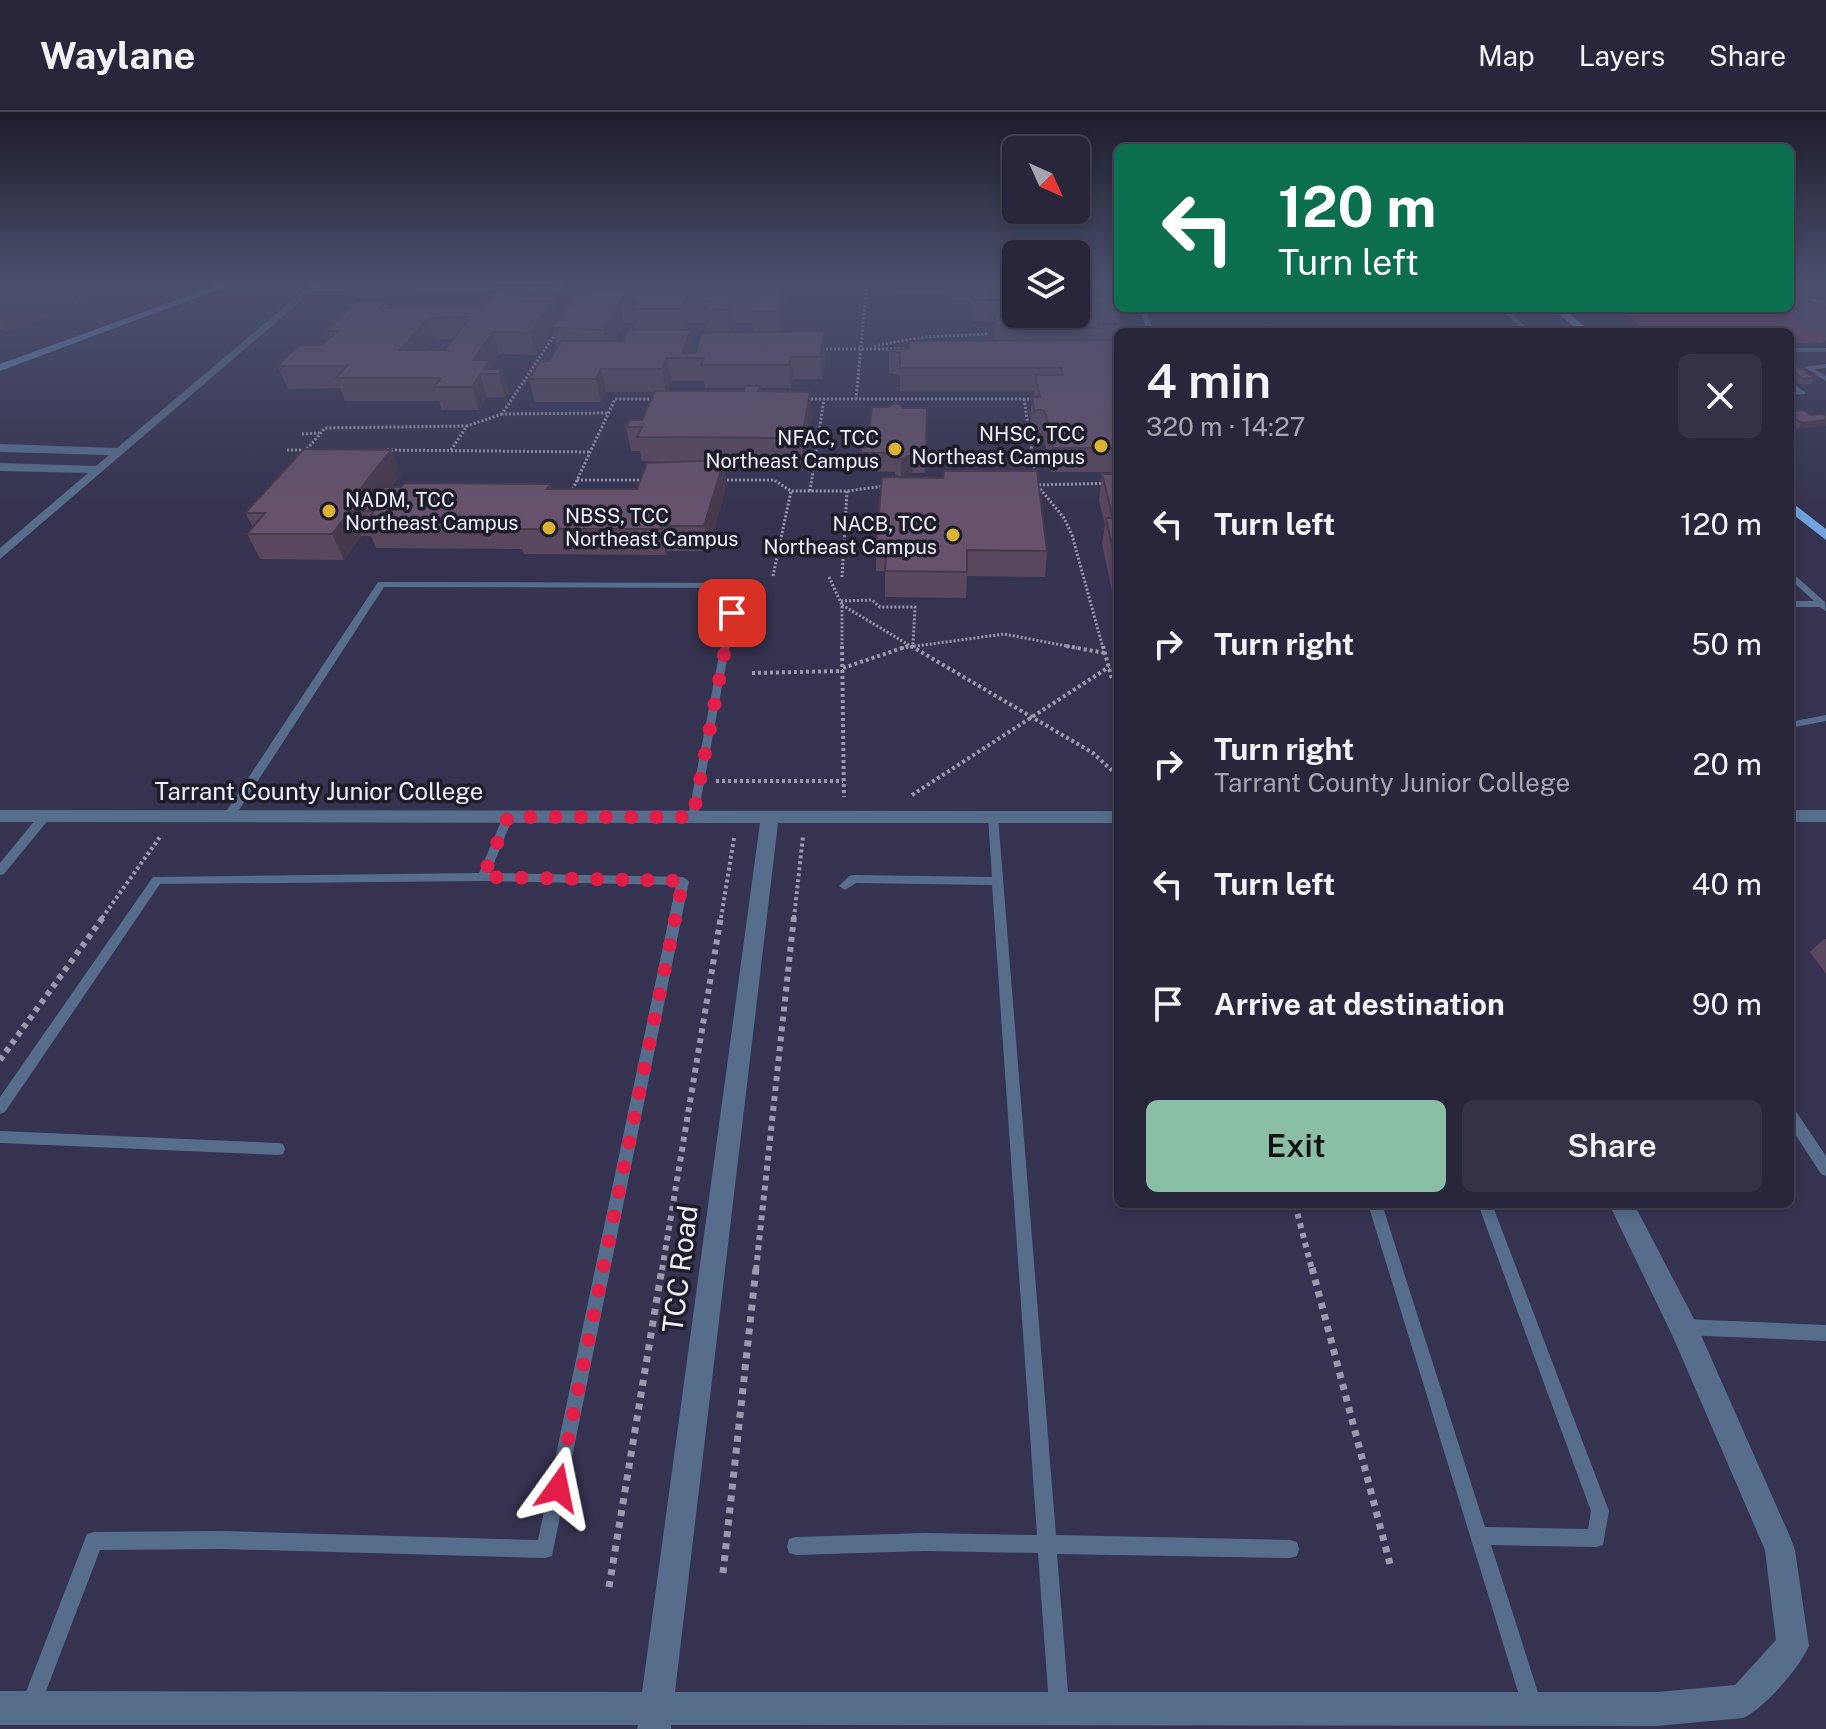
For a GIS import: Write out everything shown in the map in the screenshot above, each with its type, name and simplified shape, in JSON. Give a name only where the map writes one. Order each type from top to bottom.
[{"type":"main road","points":[[0,368],[29,357]]},
{"type":"main road","points":[[1794,508],[1826,536]]},
{"type":"street","points":[[0,555],[228,357]]},
{"type":"street","points":[[0,448],[120,452]]},
{"type":"street","points":[[0,467],[100,470]]},
{"type":"street","points":[[1794,813],[1826,816]]},
{"type":"street","name":"Tarrant County Junior College","points":[[0,816],[1114,817]]},
{"type":"street","name":"TCC Road","points":[[655,1718],[770,817]]},
{"type":"street","points":[[15,1708],[655,1718],[1059,1709],[1657,1709],[1743,1701],[1793,1646],[1780,1550],[1683,1327],[1623,1208]]},
{"type":"lane","points":[[1826,366],[1807,367],[1826,379]]},
{"type":"lane","points":[[1794,578],[1824,606]]},
{"type":"lane","points":[[229,816],[381,584],[737,585],[693,817]]},
{"type":"lane","points":[[1794,604],[1824,606]]},
{"type":"lane","points":[[1794,724],[1826,718]]},
{"type":"lane","points":[[0,871],[45,816]]},
{"type":"lane","points":[[483,877],[508,817]]},
{"type":"lane","points":[[993,817],[1059,1709]]},
{"type":"lane","points":[[0,1108],[157,880],[483,877],[683,881],[545,1549],[223,1540],[94,1541],[15,1708]]},
{"type":"lane","points":[[845,886],[853,879],[998,881]]},
{"type":"lane","points":[[1794,1120],[1826,1169]]},
{"type":"lane","points":[[0,1137],[278,1149]]},
{"type":"lane","points":[[1376,1208],[1534,1709]]},
{"type":"lane","points":[[1479,1536],[1596,1538],[1600,1511],[1486,1208]]},
{"type":"lane","points":[[1683,1327],[1826,1333]]},
{"type":"lane","points":[[796,1546],[925,1542],[1290,1549]]},
{"type":"path","points":[[502,414],[539,357]]},
{"type":"path","points":[[856,399],[860,357]]},
{"type":"path","points":[[567,500],[615,399],[659,399]]},
{"type":"path","points":[[794,399],[1034,399]]},
{"type":"path","points":[[810,491],[824,399]]},
{"type":"path","points":[[1024,399],[1037,485],[1064,518],[1072,535],[1114,678]]},
{"type":"path","points":[[307,450],[325,428],[467,426],[502,414],[608,413]]},
{"type":"path","points":[[451,450],[467,426]]},
{"type":"path","points":[[302,434],[320,433]]},
{"type":"path","points":[[287,450],[323,450]]},
{"type":"path","points":[[387,450],[590,452]]},
{"type":"path","points":[[577,480],[653,480]]},
{"type":"path","points":[[713,480],[774,480],[791,491],[847,491],[887,486]]},
{"type":"path","points":[[1022,485],[1114,483]]},
{"type":"path","points":[[773,576],[791,491]]},
{"type":"path","points":[[842,577],[847,491]]},
{"type":"path","points":[[829,577],[842,603],[844,798]]},
{"type":"path","points":[[842,603],[872,600],[880,607],[915,607],[913,644]]},
{"type":"path","points":[[842,603],[1093,753],[1114,772]]},
{"type":"path","points":[[752,673],[843,670],[913,644],[1004,634],[1105,653]]},
{"type":"path","points":[[907,798],[1109,667]]},
{"type":"path","points":[[700,781],[843,781]]},
{"type":"path","points":[[743,790],[745,781]]},
{"type":"path","points":[[808,791],[809,781]]},
{"type":"path","points":[[0,1060],[163,833]]},
{"type":"path","points":[[609,1587],[734,836]]},
{"type":"path","points":[[723,1573],[803,836]]},
{"type":"path","points":[[1296,1208],[1390,1564]]},
{"type":"building","points":[[286,357],[475,357],[473,360],[490,360],[484,369],[502,369],[499,374],[480,374],[472,387],[434,387],[441,378],[336,378],[347,366],[277,366]]},
{"type":"building","points":[[551,357],[791,357],[789,365],[701,365],[704,358],[667,358],[662,369],[601,369],[596,379],[529,379],[540,361],[549,361]]},
{"type":"building","points":[[900,357],[1114,357],[1114,448],[1053,448],[1046,415],[1043,410],[1034,410],[1032,397],[1040,397],[1035,375],[1063,375],[1061,368],[900,368]]},
{"type":"building","points":[[1794,365],[1815,378],[1803,379],[1794,371]]},
{"type":"building","points":[[745,386],[760,386],[758,391],[810,392],[802,438],[637,437],[642,427],[626,427],[630,420],[642,420],[655,391],[744,391]]},
{"type":"building","points":[[895,403],[902,408],[927,408],[926,455],[901,459],[894,457],[895,453],[861,453],[861,448],[867,447],[872,407],[888,407]]},
{"type":"building","points":[[1794,411],[1826,415],[1826,420],[1802,423],[1794,418]]},
{"type":"building","points":[[304,449],[391,450],[353,498],[376,498],[384,487],[401,487],[404,483],[550,484],[547,489],[637,489],[647,463],[724,460],[704,526],[516,529],[519,523],[365,523],[374,511],[350,511],[332,534],[247,534],[265,513],[245,513]]},
{"type":"building","points":[[944,471],[1037,471],[1047,551],[967,550],[967,572],[885,571],[887,545],[876,545],[882,477],[943,478]]},
{"type":"building","points":[[1102,474],[1114,474],[1114,555],[1106,518],[1113,518]]},
{"type":"place","name":"NHSC, TCC Northeast Campus","points":[[1101,446]]},
{"type":"place","name":"NFAC, TCC Northeast Campus","points":[[895,449]]},
{"type":"place","name":"NADM, TCC Northeast Campus","points":[[329,511]]},
{"type":"place","name":"NBSS, TCC Northeast Campus","points":[[549,528]]},
{"type":"place","name":"NACB, TCC Northeast Campus","points":[[953,535]]},
{"type":"route","points":[[558,1488],[683,881],[483,877],[508,817],[693,817],[732,613]]}]
